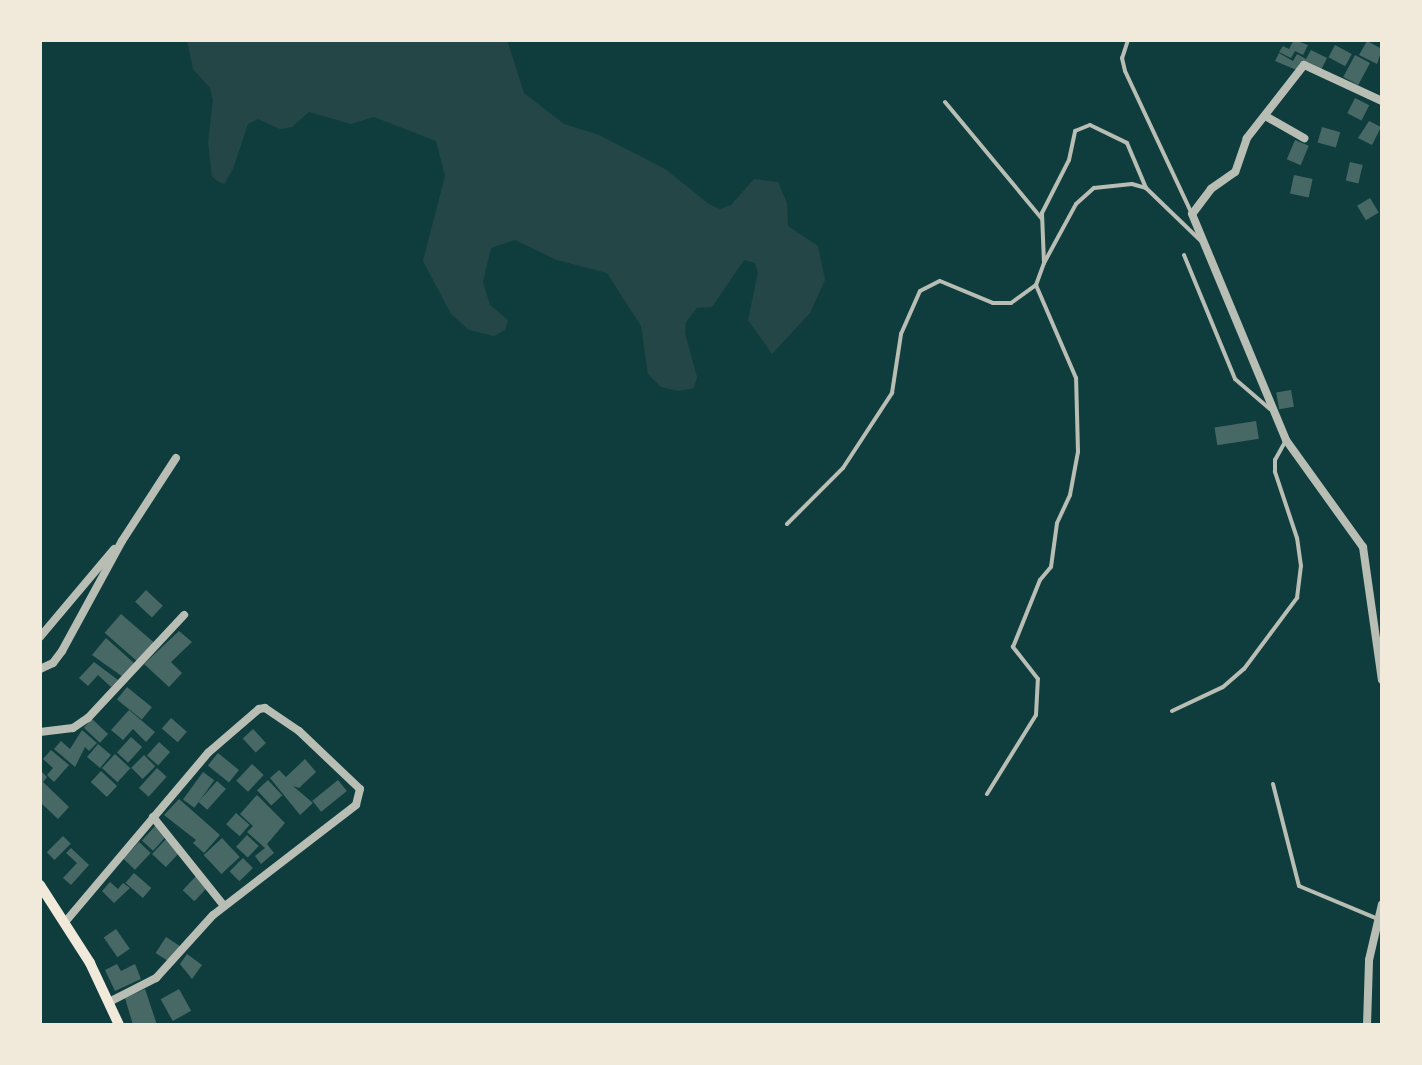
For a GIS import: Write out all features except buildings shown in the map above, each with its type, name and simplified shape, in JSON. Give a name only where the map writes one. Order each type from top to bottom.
[{"type":"main road","points":[[40,885],[66,922],[119,1025]]},
{"type":"street","points":[[1382,101],[1306,65],[1247,138],[1234,172],[1212,189],[1192,214],[1286,440],[1363,547],[1370,565],[1382,680]]},
{"type":"street","points":[[1266,116],[1304,138]]},
{"type":"street","points":[[40,669],[53,663],[62,650],[122,541],[176,458]]},
{"type":"street","points":[[40,638],[65,603],[122,541]]},
{"type":"street","points":[[40,732],[73,728],[88,718],[184,615]]},
{"type":"street","points":[[66,922],[209,752],[258,708],[265,708],[299,731],[360,788],[356,805],[224,906],[156,978],[109,1002]]},
{"type":"street","points":[[153,816],[224,906]]},
{"type":"street","points":[[1366,1025],[1369,960],[1382,904]]},
{"type":"lane","points":[[1128,40],[1122,58],[1125,71],[1192,214]]},
{"type":"lane","points":[[945,102],[1042,219]]},
{"type":"lane","points":[[1044,263],[1042,219],[1069,160],[1075,131],[1082,126],[1110,132],[1127,144],[1146,188],[1201,241]]},
{"type":"lane","points":[[788,524],[843,468],[892,393],[901,334],[920,291],[940,281],[993,303],[1011,303],[1036,284],[1076,204],[1094,188],[1132,184],[1146,188]]},
{"type":"lane","points":[[1184,255],[1236,378],[1274,411]]},
{"type":"lane","points":[[987,794],[1036,715],[1038,680],[1014,647],[1040,580],[1051,567],[1057,523],[1070,495],[1078,452],[1076,378],[1036,284]]},
{"type":"lane","points":[[1172,711],[1234,678],[1298,598],[1301,566],[1297,538],[1275,472],[1275,460],[1286,440]]},
{"type":"lane","points":[[1273,784],[1299,886],[1380,919]]},
{"type":"shaded area","points":[[187,40],[507,40],[524,93],[564,124],[599,135],[665,169],[709,204],[720,209],[731,205],[754,179],[778,182],[787,203],[788,226],[818,246],[825,280],[810,313],[772,354],[748,320],[758,273],[755,263],[744,260],[712,307],[697,308],[686,322],[685,333],[697,377],[694,388],[678,391],[661,387],[648,374],[641,326],[607,273],[557,260],[515,240],[491,248],[483,282],[490,305],[508,320],[505,330],[494,336],[469,330],[451,314],[423,261],[445,176],[436,141],[374,117],[351,124],[309,112],[292,127],[280,129],[258,119],[248,124],[233,169],[224,184],[219,182],[212,177],[208,142],[213,100],[210,88],[193,69]]}]
